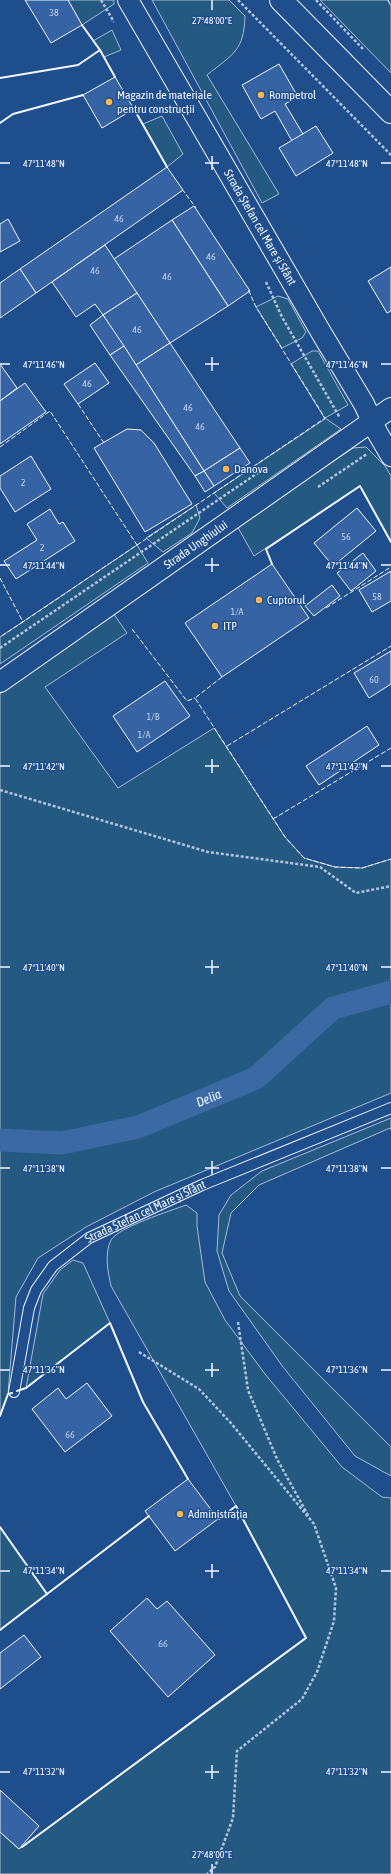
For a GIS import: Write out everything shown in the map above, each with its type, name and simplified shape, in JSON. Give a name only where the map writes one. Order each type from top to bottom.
[{"type":"main road","points":[[281,0],[391,112]]},
{"type":"street","name":"Strada Ștefan cel Mare și Sfânt","points":[[128,0],[369,412],[377,432],[391,456]]},
{"type":"street","name":"Strada Unghiului","points":[[0,682],[369,412],[391,408]]},
{"type":"lane","name":"Strada Ștefan cel Mare și Sfânt","points":[[14,1392],[28,1308],[36,1290],[53,1266],[90,1238],[202,1185],[391,1108]]},
{"type":"path","points":[[101,0],[117,26]]},
{"type":"path","points":[[238,0],[391,155]]},
{"type":"path","points":[[316,0],[364,50]]},
{"type":"path","points":[[264,279],[282,317],[340,418]]},
{"type":"path","points":[[334,422],[340,418],[369,412]]},
{"type":"path","points":[[0,648],[270,465]]},
{"type":"path","points":[[0,790],[208,852],[320,866],[356,893],[391,886]]},
{"type":"path","points":[[207,1874],[215,1867],[233,1818],[236,1751],[302,1699],[317,1672],[334,1621],[336,1588],[314,1524],[277,1459],[248,1390],[238,1322]]},
{"type":"path","points":[[139,1352],[198,1389],[230,1422],[314,1524]]},
{"type":"shaded area","points":[[68,0],[114,0],[114,4],[82,25]]},
{"type":"shaded area","points":[[152,0],[229,0],[245,16],[244,28],[239,45],[224,62],[207,75],[279,194],[262,203]]},
{"type":"shaded area","points":[[320,0],[388,0],[391,6],[391,73]]},
{"type":"shaded area","points":[[112,30],[121,50],[104,57],[93,41]]},
{"type":"shaded area","points":[[162,116],[183,154],[167,167],[143,124]]},
{"type":"shaded area","points":[[278,296],[288,299],[306,332],[302,338],[282,348],[256,307]]},
{"type":"shaded area","points":[[312,351],[318,351],[348,405],[325,418],[341,429],[227,508],[214,493],[325,419],[291,364]]},
{"type":"shaded area","points":[[366,447],[385,466],[391,476],[391,542],[360,486],[254,556],[237,526],[353,448]]},
{"type":"shaded area","points":[[196,505],[200,518],[192,533],[163,552],[146,538]]},
{"type":"shaded area","points":[[137,545],[148,563],[0,664],[0,637]]},
{"type":"shaded area","points":[[113,613],[127,633],[45,687],[118,788],[214,728],[285,837],[304,858],[335,867],[362,868],[391,859],[391,1093],[154,1192],[86,1227],[38,1258],[16,1297],[8,1394],[0,1416],[0,694]]},
{"type":"shaded area","points":[[391,1118],[391,1130],[390,1128],[259,1185],[231,1213],[222,1253],[240,1296],[391,1447],[391,1476],[355,1456],[283,1367],[229,1291],[217,1251],[219,1215],[231,1195],[262,1171]]},
{"type":"shaded area","points":[[186,1205],[197,1213],[197,1226],[205,1282],[225,1320],[265,1374],[342,1467],[382,1497],[391,1498],[391,1874],[0,1874],[0,1832],[19,1849],[306,1637],[236,1506],[111,1286],[107,1257],[111,1240],[116,1235],[134,1225]]},
{"type":"shaded area","points":[[73,1260],[83,1263],[110,1323],[26,1388],[43,1294],[60,1270]]},
{"type":"shaded area","points":[[0,1527],[47,1594],[0,1630]]},
{"type":"building","points":[[25,0],[68,0],[82,25],[51,43]]},
{"type":"building","points":[[279,64],[298,97],[285,104],[303,134],[292,141],[275,111],[261,119],[242,85]]},
{"type":"building","points":[[115,77],[134,109],[102,128],[83,95]]},
{"type":"building","points":[[316,126],[333,153],[296,176],[279,148]]},
{"type":"building","points":[[167,167],[183,190],[36,293],[20,269]]},
{"type":"building","points":[[194,206],[250,291],[228,306],[172,220]]},
{"type":"building","points":[[8,219],[20,241],[0,252],[0,224]]},
{"type":"building","points":[[172,220],[228,306],[170,343],[114,259]]},
{"type":"building","points":[[105,245],[137,293],[103,315],[95,304],[76,317],[52,282]]},
{"type":"building","points":[[391,267],[391,311],[387,313],[368,281]]},
{"type":"building","points":[[20,269],[36,293],[0,318],[0,283]]},
{"type":"building","points":[[137,293],[170,343],[136,365],[103,315]]},
{"type":"building","points":[[103,315],[124,346],[110,355],[90,325]]},
{"type":"building","points":[[170,343],[240,448],[204,471],[136,365]]},
{"type":"building","points":[[124,346],[204,471],[195,476],[110,355]]},
{"type":"building","points":[[95,363],[109,383],[78,404],[64,384]]},
{"type":"building","points":[[0,364],[17,388],[0,401]]},
{"type":"building","points":[[25,383],[46,412],[0,444],[0,401]]},
{"type":"building","points":[[127,429],[141,430],[154,443],[192,504],[145,532],[94,448]]},
{"type":"building","points":[[240,448],[250,463],[214,486],[204,471]]},
{"type":"building","points":[[31,456],[51,489],[15,512],[0,488],[0,476]]},
{"type":"building","points":[[204,471],[214,486],[205,492],[195,476]]},
{"type":"building","points":[[357,508],[376,531],[333,566],[314,543]]},
{"type":"building","points":[[50,509],[59,524],[63,522],[75,541],[16,579],[4,561],[37,540],[27,524]]},
{"type":"building","points":[[363,553],[376,571],[351,591],[337,573]]},
{"type":"building","points":[[272,564],[309,618],[222,677],[185,623]]},
{"type":"building","points":[[391,571],[391,601],[372,612],[359,590]]},
{"type":"building","points":[[332,585],[340,596],[314,616],[305,606]]},
{"type":"building","points":[[391,651],[391,684],[369,698],[354,673]]},
{"type":"building","points":[[165,681],[190,716],[137,752],[113,716]]},
{"type":"building","points":[[367,726],[379,745],[319,785],[306,766]]},
{"type":"building","points":[[87,1383],[112,1416],[65,1452],[32,1409],[58,1388],[66,1399]]},
{"type":"building","name":"Administrația","points":[[188,1479],[218,1519],[175,1551],[145,1511]]},
{"type":"building","points":[[147,1598],[157,1609],[167,1601],[215,1655],[168,1697],[110,1631]]},
{"type":"building","points":[[24,1635],[41,1657],[0,1689],[0,1653]]},
{"type":"building","points":[[0,1790],[39,1826],[19,1849],[0,1832]]},
{"type":"waterway","name":"Delia","points":[[0,1140],[62,1143],[138,1127],[256,1078],[333,1008],[391,992]]},
{"type":"fence","points":[[388,0],[391,6]]},
{"type":"fence","points":[[182,189],[196,208]]},
{"type":"fence","points":[[137,545],[325,418],[256,307],[248,289]]},
{"type":"fence","points":[[78,404],[104,443]]},
{"type":"fence","points":[[0,447],[50,411],[137,545],[23,622]]},
{"type":"fence","points":[[326,608],[391,567]]},
{"type":"fence","points":[[0,578],[23,622],[0,637]]},
{"type":"fence","points":[[132,629],[187,701],[195,698]]},
{"type":"fence","points":[[227,746],[391,646]]},
{"type":"fence","points":[[222,677],[195,698],[285,837],[304,858],[335,867],[362,868],[391,859]]},
{"type":"fence","points":[[273,819],[391,748]]},
{"type":"wall","points":[[82,25],[100,50]]},
{"type":"wall","points":[[0,78],[78,65],[100,50],[115,77]]},
{"type":"wall","points":[[0,123],[13,114],[83,95]]},
{"type":"wall","points":[[134,109],[167,167]]},
{"type":"wall","points":[[272,564],[266,549],[360,486],[391,542]]},
{"type":"wall","points":[[17,1391],[26,1388],[110,1323],[143,1402],[188,1479]]},
{"type":"wall","points":[[0,1416],[8,1394],[12,1393]]},
{"type":"wall","points":[[22,1847],[306,1638],[236,1506],[219,1519]]},
{"type":"wall","points":[[0,1630],[149,1516]]},
{"type":"wall","points":[[0,1527],[47,1594]]},
{"type":"place","name":"Rompetrol","points":[[261,95]]},
{"type":"place","name":"Magazin de materiale pentru construcții","points":[[109,102]]},
{"type":"place","name":"Danova","points":[[226,469]]},
{"type":"place","name":"Cuptorul","points":[[259,600]]},
{"type":"place","name":"ITP","points":[[215,626]]},
{"type":"place","name":"Administrația","points":[[180,1514]]}]
